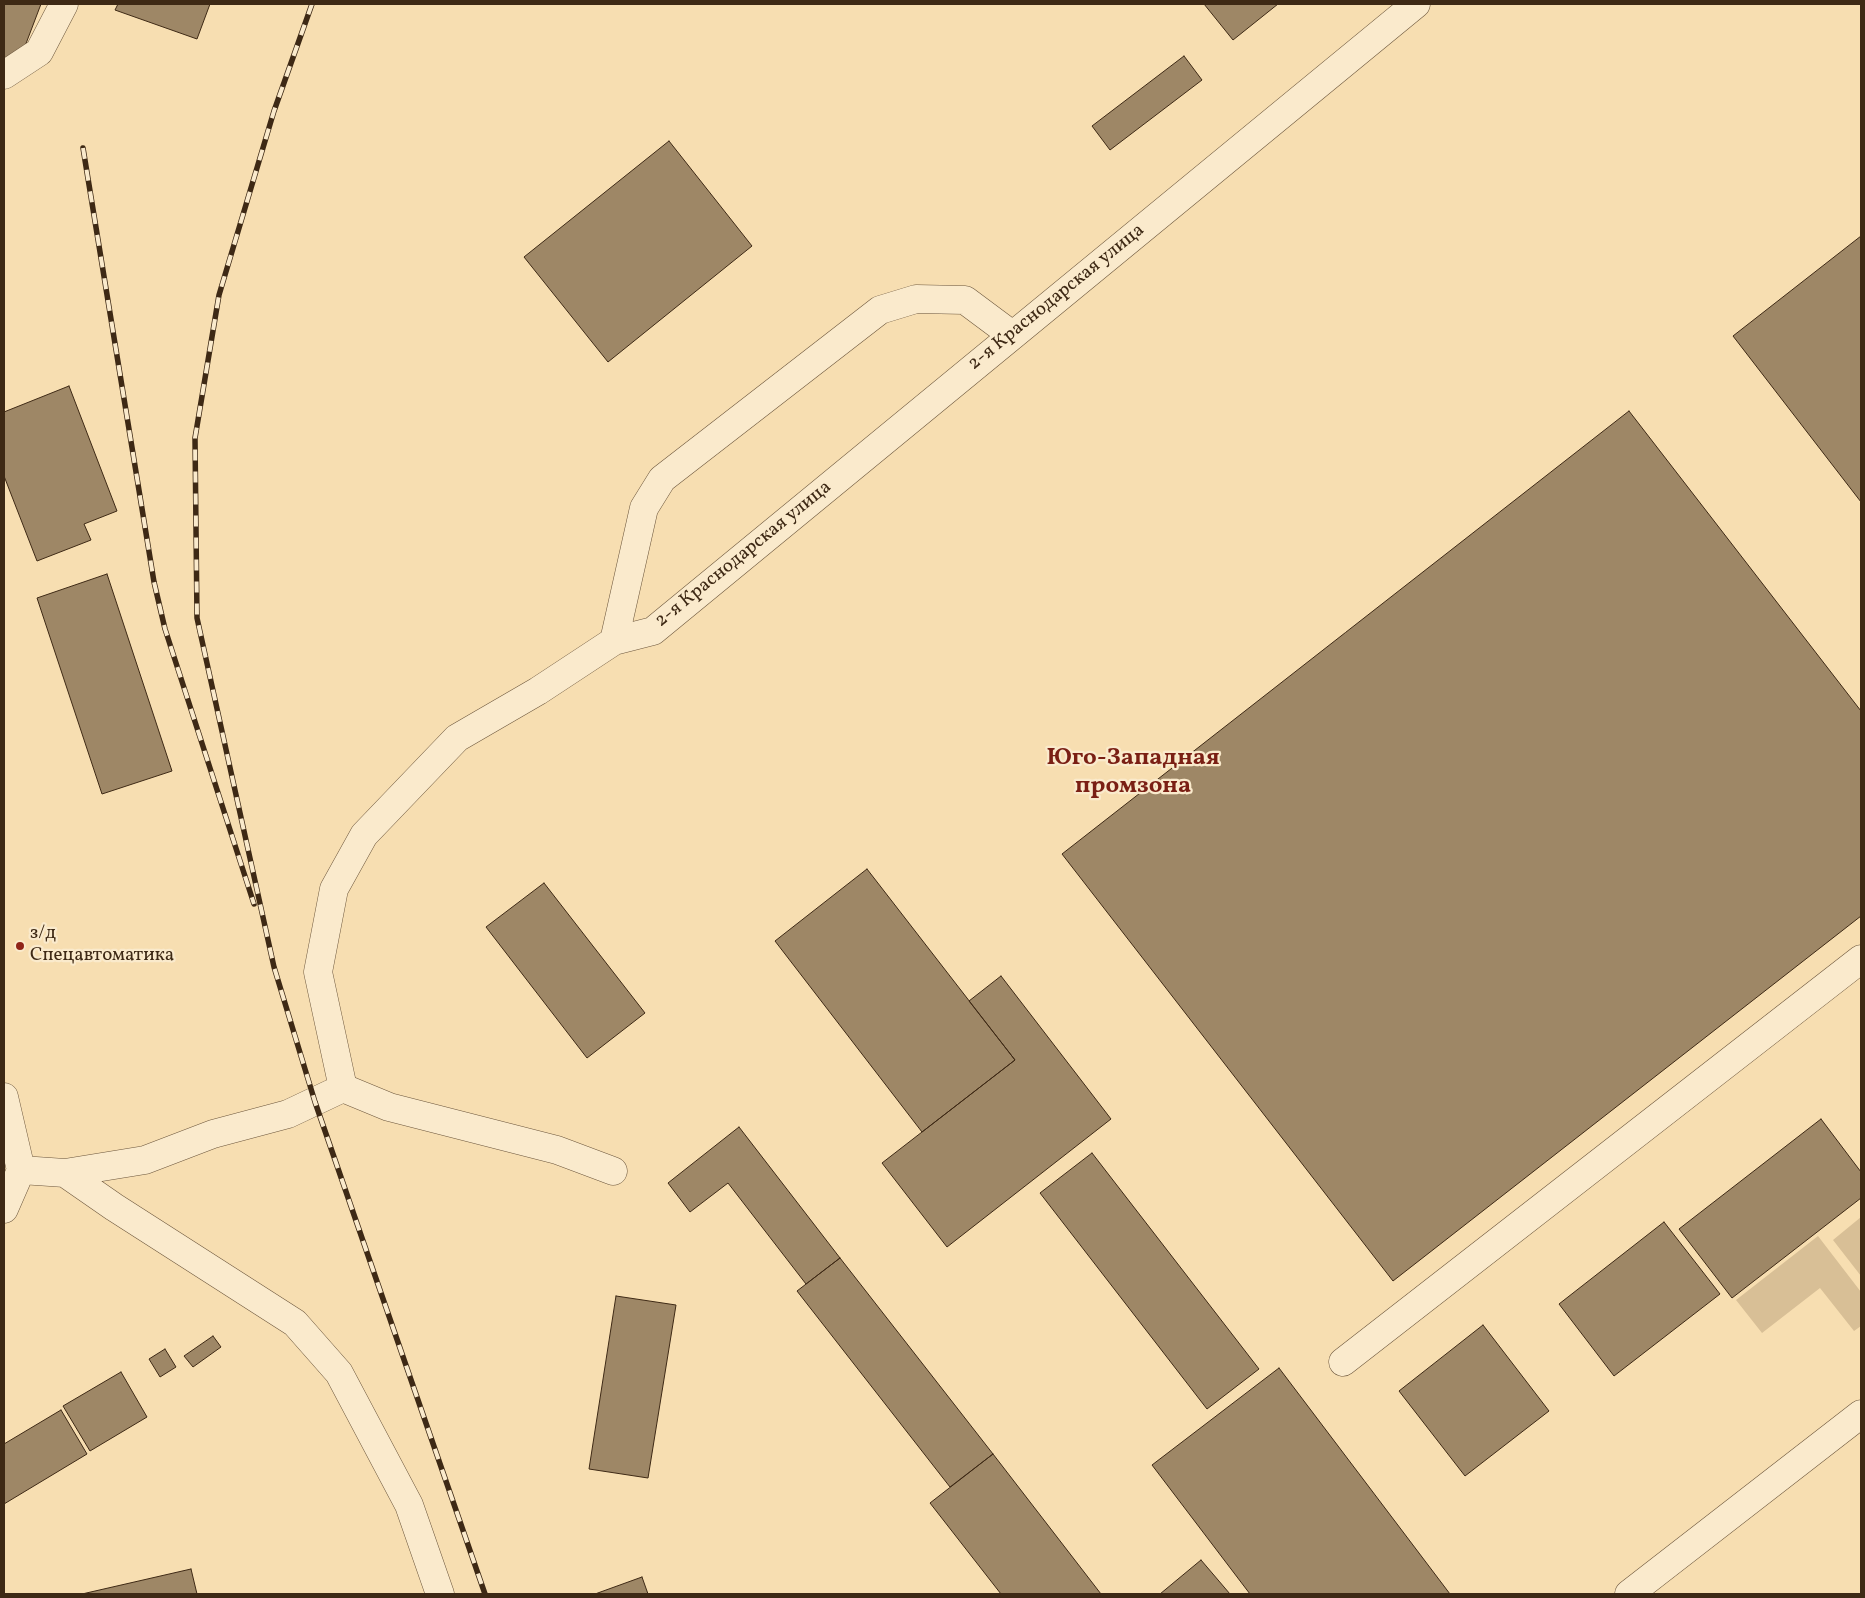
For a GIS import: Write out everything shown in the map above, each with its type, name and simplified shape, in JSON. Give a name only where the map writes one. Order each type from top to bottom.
[{"type":"street","points":[[4,76],[39,52],[64,4]]},
{"type":"street","name":"2-я Краснодарская улица","points":[[343,1088],[318,972],[334,889],[364,835],[457,738],[538,690],[614,641],[653,630],[1416,4]]},
{"type":"street","points":[[614,641],[644,508],[662,479],[880,310],[916,299],[965,300],[1012,335]]},
{"type":"street","points":[[1343,1362],[1861,959]]},
{"type":"street","points":[[21,1170],[65,1173],[145,1160],[213,1134],[288,1114],[343,1088],[389,1107],[557,1150],[613,1171]]},
{"type":"street","points":[[4,1097],[21,1170],[4,1209]]},
{"type":"street","points":[[65,1173],[114,1207],[295,1324],[333,1366],[339,1373],[409,1505],[440,1594]]},
{"type":"street","points":[[1629,1594],[1861,1414]]},
{"type":"shaded area","points":[[1861,1217],[1861,1276],[1833,1240]]},
{"type":"shaded area","points":[[1818,1236],[1861,1292],[1861,1326],[1854,1331],[1820,1288],[1762,1333],[1736,1300]]},
{"type":"building","points":[[4,4],[41,4],[19,62],[4,57]]},
{"type":"building","points":[[118,4],[210,4],[197,39],[115,10]]},
{"type":"building","points":[[1204,4],[1278,4],[1233,40]]},
{"type":"building","points":[[1184,56],[1202,80],[1110,150],[1092,126]]},
{"type":"building","points":[[669,141],[752,246],[608,362],[524,257]]},
{"type":"building","points":[[1861,236],[1861,502],[1733,336]]},
{"type":"building","points":[[69,386],[117,511],[84,524],[91,540],[37,561],[4,476],[4,412]]},
{"type":"building","points":[[1629,411],[1861,711],[1861,916],[1393,1281],[1062,854]]},
{"type":"building","points":[[107,574],[172,771],[102,794],[37,598]]},
{"type":"building","points":[[867,869],[1015,1060],[922,1132],[775,941]]},
{"type":"building","points":[[544,883],[645,1013],[587,1058],[486,927]]},
{"type":"building","points":[[1001,976],[1111,1119],[947,1247],[882,1163],[1015,1060],[969,1001]]},
{"type":"building","points":[[1821,1119],[1861,1172],[1861,1198],[1732,1298],[1679,1229]]},
{"type":"building","points":[[739,1127],[840,1258],[806,1284],[728,1183],[690,1212],[668,1183]]},
{"type":"building","points":[[1092,1153],[1259,1369],[1207,1409],[1040,1193]]},
{"type":"building","points":[[1664,1222],[1720,1294],[1614,1376],[1559,1304]]},
{"type":"building","points":[[840,1258],[993,1454],[950,1487],[797,1291]]},
{"type":"building","points":[[616,1296],[676,1305],[648,1478],[589,1469]]},
{"type":"building","points":[[1483,1325],[1549,1411],[1465,1476],[1399,1391]]},
{"type":"building","points":[[213,1336],[221,1347],[193,1367],[184,1356]]},
{"type":"building","points":[[165,1349],[176,1367],[160,1377],[149,1359]]},
{"type":"building","points":[[1279,1368],[1450,1594],[1250,1594],[1152,1465]]},
{"type":"building","points":[[121,1372],[147,1417],[90,1451],[63,1406]]},
{"type":"building","points":[[61,1410],[87,1454],[4,1504],[4,1444]]},
{"type":"building","points":[[993,1454],[1101,1594],[1001,1594],[930,1503]]},
{"type":"building","points":[[1201,1560],[1230,1594],[1160,1594]]},
{"type":"building","points":[[191,1569],[197,1594],[82,1594]]},
{"type":"building","points":[[642,1577],[648,1594],[595,1594]]},
{"type":"railway","points":[[312,4],[274,111],[219,295],[195,438],[197,618],[274,967],[315,1102],[485,1594]]},
{"type":"railway","points":[[83,148],[154,582],[165,629],[254,904]]},
{"type":"place","name":"з/д Спецавтоматика","points":[[20,946]]},
{"type":"district","name":"Юго-Западная промзона","points":[[1133,774]]}]
